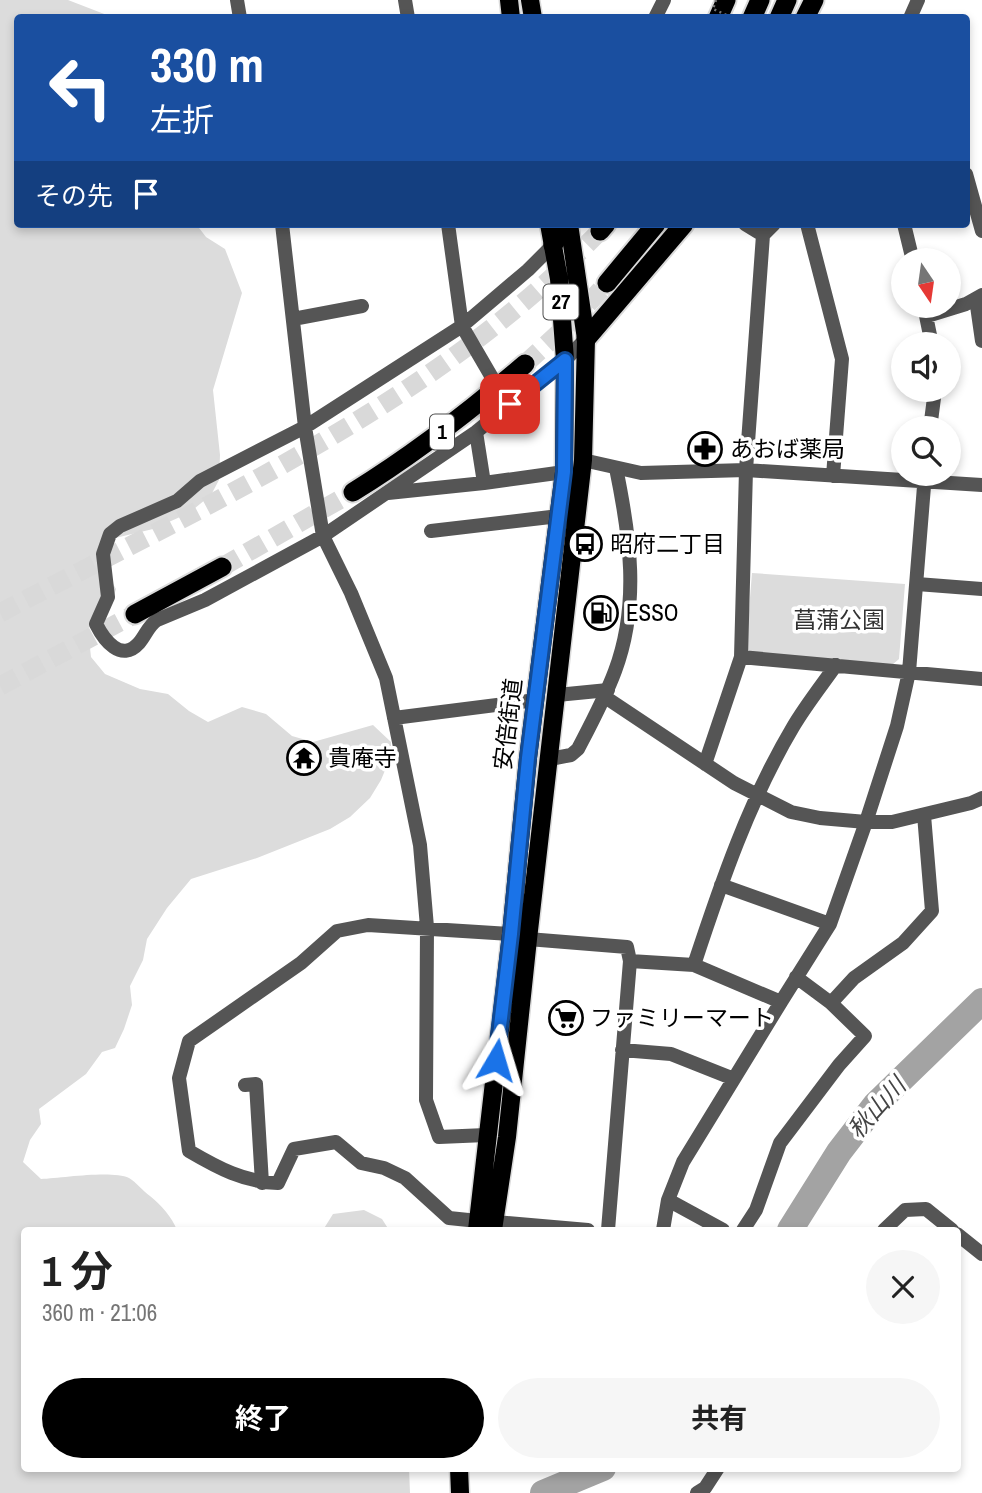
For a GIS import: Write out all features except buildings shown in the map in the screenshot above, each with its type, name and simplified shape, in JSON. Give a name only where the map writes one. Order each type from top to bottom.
[{"type":"highway","points":[[553,244],[564,228]]},
{"type":"highway","points":[[607,283],[653,228]]},
{"type":"highway","points":[[586,339],[681,228]]},
{"type":"highway","name":"1","points":[[353,492],[436,437],[525,364]]},
{"type":"highway","points":[[135,614],[222,567]]},
{"type":"main road","name":"安倍街道","points":[[486,1226],[507,1137],[536,700],[564,472],[565,360],[559,279],[550,228]]},
{"type":"main road","name":"安倍街道","points":[[486,1226],[486,1135],[550,759],[583,460],[586,339],[568,228]]},
{"type":"main road","points":[[459,1472],[460,1493]]},
{"type":"street","points":[[970,188],[982,231]]},
{"type":"street","points":[[282,228],[305,427],[323,536],[382,666],[420,845],[427,927],[426,1100],[439,1137],[486,1135]]},
{"type":"street","points":[[449,228],[462,326],[510,404]]},
{"type":"street","points":[[751,228],[763,236]]},
{"type":"street","points":[[705,764],[741,657],[746,470],[763,236],[770,228]]},
{"type":"street","points":[[808,228],[842,359],[833,476]]},
{"type":"street","points":[[905,228],[910,248]]},
{"type":"street","points":[[553,244],[528,270],[462,326],[305,427],[200,481],[177,501],[120,526],[110,534],[103,554],[108,597],[96,624],[106,643],[118,650],[132,648],[157,620],[205,600],[323,536],[476,432],[565,360],[586,339]]},
{"type":"street","points":[[961,305],[979,297],[982,341]]},
{"type":"street","points":[[293,319],[362,306]]},
{"type":"street","points":[[476,432],[484,483]]},
{"type":"street","points":[[583,460],[641,473],[746,470],[891,478]]},
{"type":"street","name":"安倍街道","points":[[550,759],[571,755],[578,749],[606,694],[623,647],[630,608],[631,555],[616,468]]},
{"type":"street","points":[[385,494],[564,472]]},
{"type":"street","points":[[961,483],[982,485]]},
{"type":"street","points":[[664,1227],[668,1200],[683,1162],[830,924],[866,822],[897,726],[909,672],[924,486]]},
{"type":"street","points":[[430,531],[559,516]]},
{"type":"street","points":[[917,584],[982,589]]},
{"type":"street","points":[[741,657],[982,679]]},
{"type":"street","points":[[694,965],[720,885],[756,796],[793,726],[836,665]]},
{"type":"street","points":[[557,695],[606,694],[705,764],[756,796],[791,812],[820,818],[892,822],[978,805]]},
{"type":"street","points":[[394,718],[536,700]]},
{"type":"street","points":[[831,1003],[854,978],[903,943],[932,911],[924,815]]},
{"type":"street","points":[[720,885],[830,924]]},
{"type":"street","points":[[513,1227],[486,1226],[450,1218],[405,1178],[384,1168],[361,1163],[336,1142],[294,1149],[278,1183],[262,1183],[225,1172],[189,1151],[179,1078],[189,1041],[301,963],[337,931],[368,925],[427,927],[627,947],[630,961],[608,1227]]},
{"type":"street","points":[[630,961],[694,965],[781,1002]]},
{"type":"street","points":[[745,1227],[756,1210],[780,1143],[839,1065],[865,1036],[831,1003],[796,977]]},
{"type":"street","points":[[622,1051],[671,1054],[734,1079]]},
{"type":"street","points":[[245,1085],[256,1084],[262,1183]]},
{"type":"street","points":[[668,1200],[718,1227]]},
{"type":"street","points":[[887,1227],[905,1210],[926,1209],[948,1227]]},
{"type":"street","points":[[961,1237],[982,1254]]},
{"type":"street","points":[[697,1493],[705,1488],[715,1472]]},
{"type":"path","points":[[716,0],[713,9],[724,14]]},
{"type":"green space","points":[[0,0],[68,0],[104,14],[14,14],[14,228],[199,228],[206,237],[225,249],[242,293],[213,390],[220,455],[219,480],[211,495],[189,513],[153,529],[111,539],[106,572],[116,589],[112,602],[102,608],[88,629],[91,657],[105,674],[140,689],[168,694],[208,722],[242,707],[266,714],[292,736],[313,742],[373,725],[391,742],[391,756],[370,798],[350,817],[330,829],[257,858],[191,879],[167,908],[147,939],[143,960],[130,986],[132,1005],[115,1048],[102,1052],[86,1074],[39,1109],[41,1124],[30,1140],[23,1162],[41,1179],[99,1175],[129,1178],[162,1207],[176,1227],[21,1227],[21,1472],[409,1472],[410,1493],[0,1493]]},
{"type":"green space","name":"菖蒲公園","points":[[752,573],[905,584],[899,659],[892,665],[752,655],[746,647]]},
{"type":"green space","points":[[364,1210],[382,1219],[387,1227],[325,1227],[333,1214]]},
{"type":"waterway","name":"秋山川","points":[[792,1227],[839,1152],[876,1104],[982,1001]]},
{"type":"waterway","name":"秋山川","points":[[543,1493],[593,1472]]},
{"type":"tunnel","points":[[0,613],[238,489],[316,446],[392,399],[465,348],[535,293],[600,231]]},
{"type":"tunnel","points":[[525,364],[572,321],[607,283]]},
{"type":"tunnel","points":[[222,567],[353,492]]},
{"type":"tunnel","points":[[0,686],[135,614]]},
{"type":"place","name":"あおば薬局","points":[[705,449]]},
{"type":"place","name":"昭府二丁目","points":[[585,544]]},
{"type":"place","name":"ESSO","points":[[601,613]]},
{"type":"place","name":"貴庵寺","points":[[304,758]]},
{"type":"place","name":"ファミリーマート","points":[[566,1018]]},
{"type":"route","points":[[496,1060],[528,758],[564,472],[565,360],[510,404]]}]
